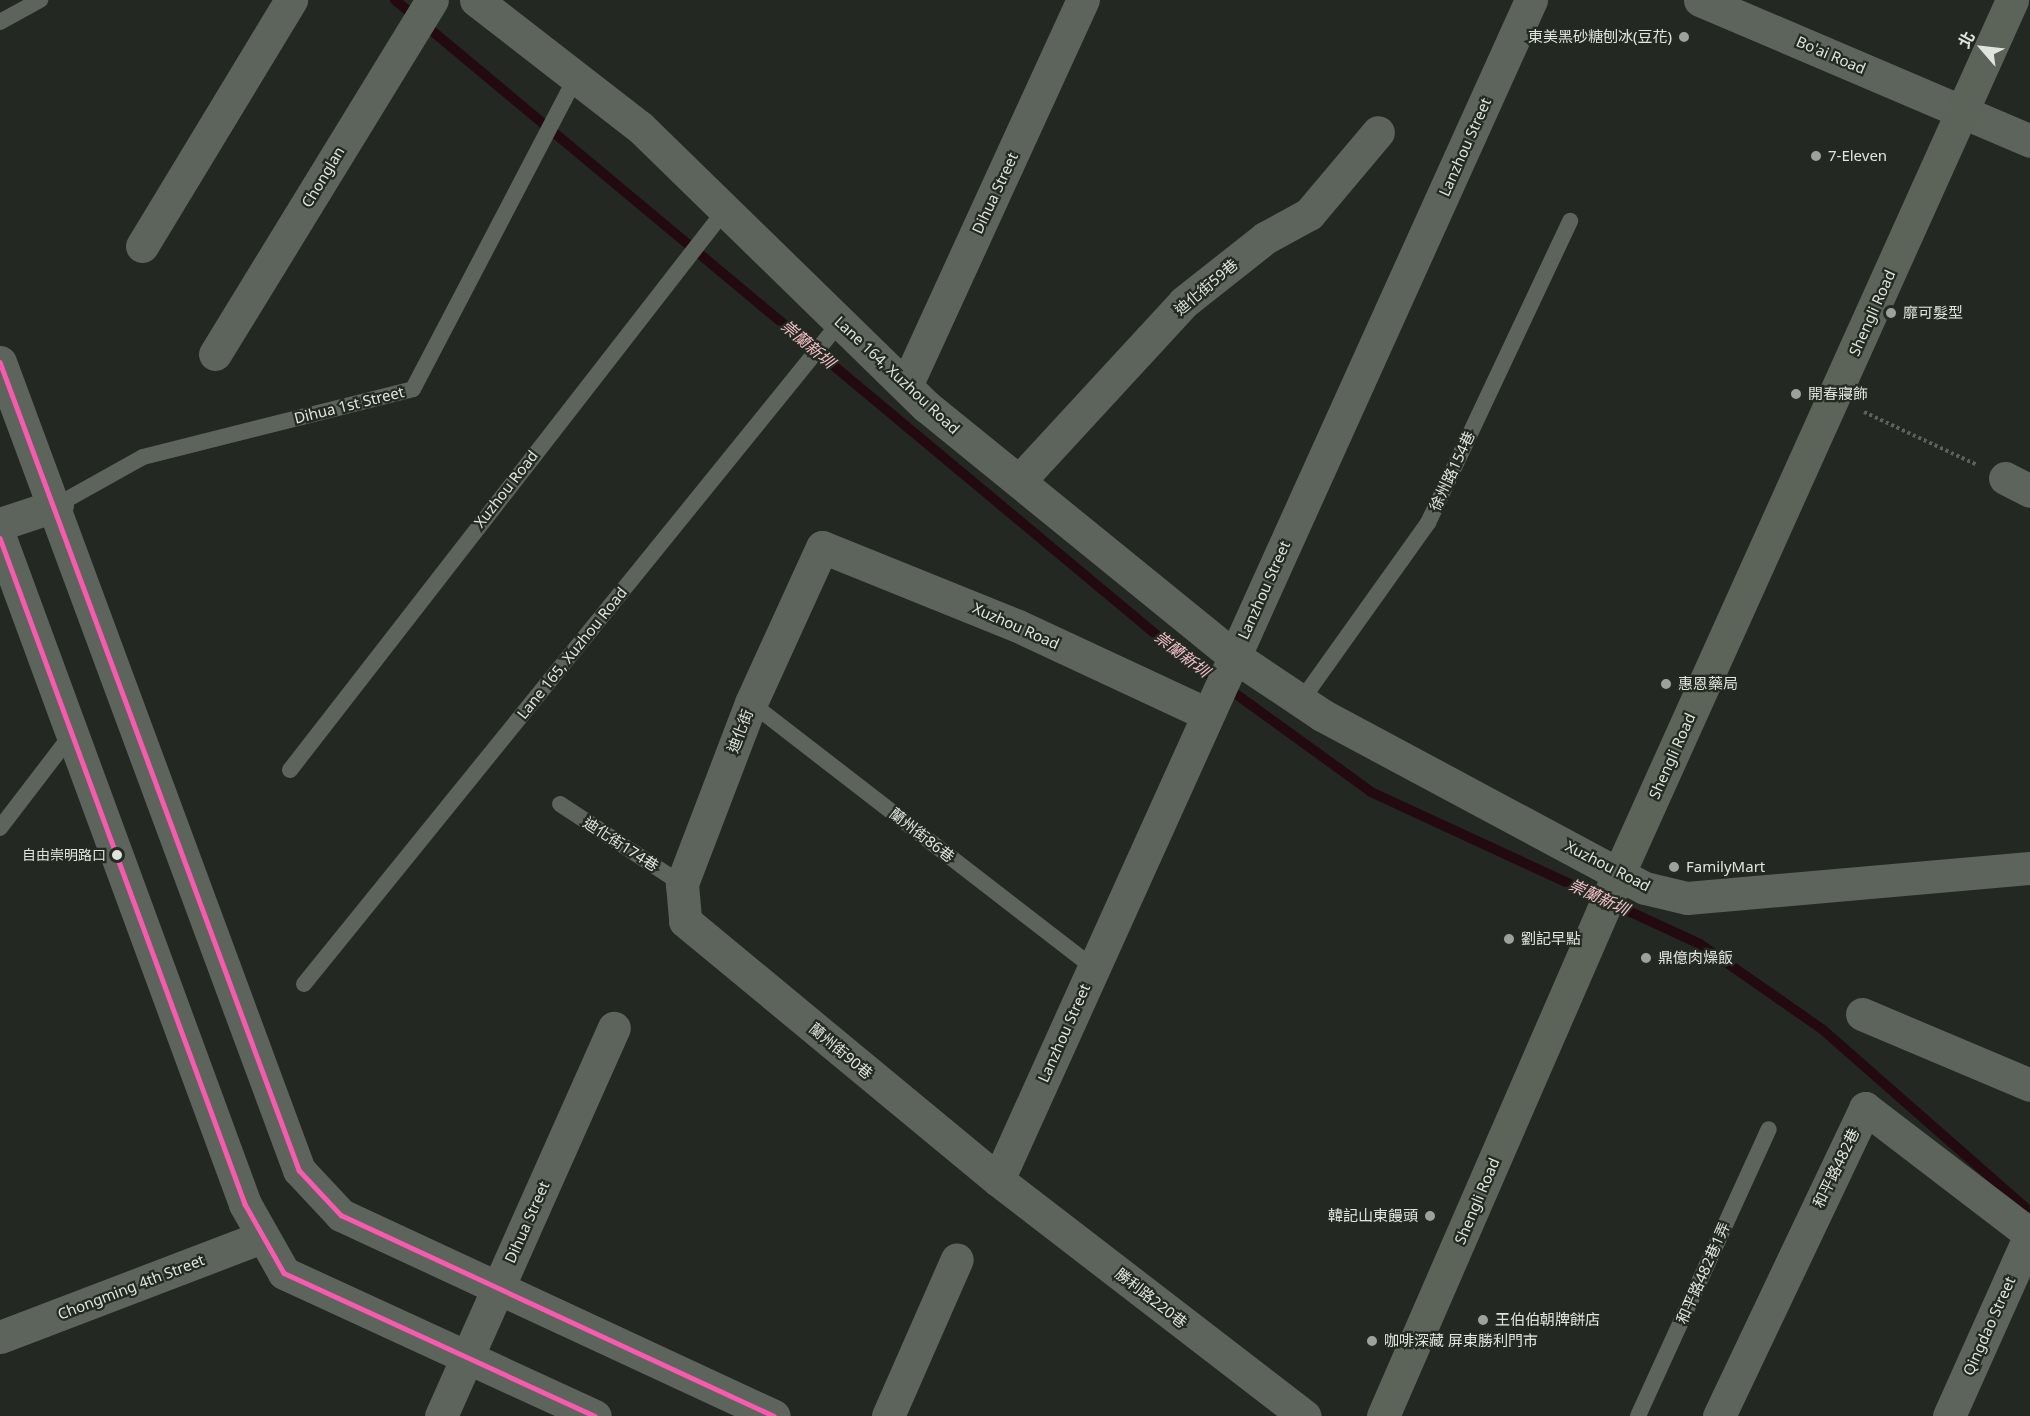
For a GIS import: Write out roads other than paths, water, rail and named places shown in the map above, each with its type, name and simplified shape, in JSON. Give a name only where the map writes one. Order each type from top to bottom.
[{"type":"main road","name":"Shengli Road","points":[[1383,1416],[1600,915],[1835,398],[2012,0]]},
{"type":"street","points":[[142,246],[291,0]]},
{"type":"street","name":"Lane 164, Xuzhou Road","points":[[476,0],[640,127],[715,222],[834,330],[906,386],[1231,662]]},
{"type":"street","name":"Dihua Street","points":[[906,386],[1083,0]]},
{"type":"street","name":"Lanzhou Street","points":[[998,1180],[1531,0]]},
{"type":"street","name":"Bo'ai Road","points":[[1700,0],[2030,141]]},
{"type":"street","name":"Chonglan","points":[[215,354],[430,3]]},
{"type":"street","name":"迪化街59巷","points":[[1019,481],[1184,302],[1265,238],[1309,214],[1378,132]]},
{"type":"street","points":[[0,362],[57,505],[299,1170],[341,1215],[496,1291],[774,1416]]},
{"type":"street","points":[[0,524],[57,505]]},
{"type":"street","points":[[0,538],[245,1204],[262,1238],[284,1273],[466,1360],[595,1416]]},
{"type":"street","name":"Xuzhou Road","points":[[822,547],[1211,706]]},
{"type":"street","name":"迪化街","points":[[685,921],[682,884],[751,703],[822,547]]},
{"type":"street","name":"Xuzhou Road","points":[[1231,662],[1616,879],[1645,888],[1687,898],[2030,868]]},
{"type":"street","name":"蘭州街90巷","points":[[685,921],[998,1180]]},
{"type":"street","points":[[1862,1014],[2030,1085]]},
{"type":"street","name":"Dihua Street","points":[[441,1416],[614,1028]]},
{"type":"street","name":"和平路482巷","points":[[1719,1416],[1865,1108],[2030,1234]]},
{"type":"street","name":"勝利路220巷","points":[[998,1180],[1305,1416]]},
{"type":"street","name":"Qingdao Street","points":[[1949,1416],[2030,1234]]},
{"type":"street","name":"Chongming 4th Street","points":[[0,1337],[262,1238]]},
{"type":"street","points":[[888,1416],[957,1259]]},
{"type":"lane","points":[[0,22],[40,0]]},
{"type":"lane","name":"Dihua 1st Street","points":[[57,505],[143,457],[413,389],[576,77]]},
{"type":"lane","name":"徐州路154巷","points":[[1301,701],[1428,523],[1570,221]]},
{"type":"lane","name":"Xuzhou Road","points":[[290,770],[715,222]]},
{"type":"lane","name":"Lane 165, Xuzhou Road","points":[[304,984],[834,330]]},
{"type":"lane","name":"蘭州街86巷","points":[[751,703],[1093,967]]},
{"type":"lane","points":[[0,828],[71,735]]},
{"type":"lane","name":"迪化街174巷","points":[[560,804],[682,884]]},
{"type":"lane","name":"和平路482巷1弄","points":[[1638,1416],[1769,1130]]},
{"type":"waterway","name":"崇蘭新圳","points":[[395,0],[1171,647],[1371,792],[1700,944],[1822,1029],[2030,1212]]},
{"type":"place","name":"東美黑砂糖刨冰(豆花)","points":[[1684,37]]},
{"type":"place","name":"7-Eleven","points":[[1816,156]]},
{"type":"place","name":"靡可髮型","points":[[1891,313]]},
{"type":"place","name":"開春寢飾","points":[[1796,394]]},
{"type":"place","name":"惠恩藥局","points":[[1666,684]]},
{"type":"place","name":"自由崇明路口","points":[[117,855]]},
{"type":"place","name":"FamilyMart","points":[[1674,867]]},
{"type":"place","name":"劉記早點","points":[[1509,939]]},
{"type":"place","name":"鼎億肉燥飯","points":[[1646,958]]},
{"type":"place","name":"韓記山東饅頭","points":[[1430,1216]]},
{"type":"place","name":"王伯伯朝牌餅店","points":[[1483,1320]]},
{"type":"place","name":"咖啡深藏 屏東勝利門市","points":[[1372,1341]]}]
